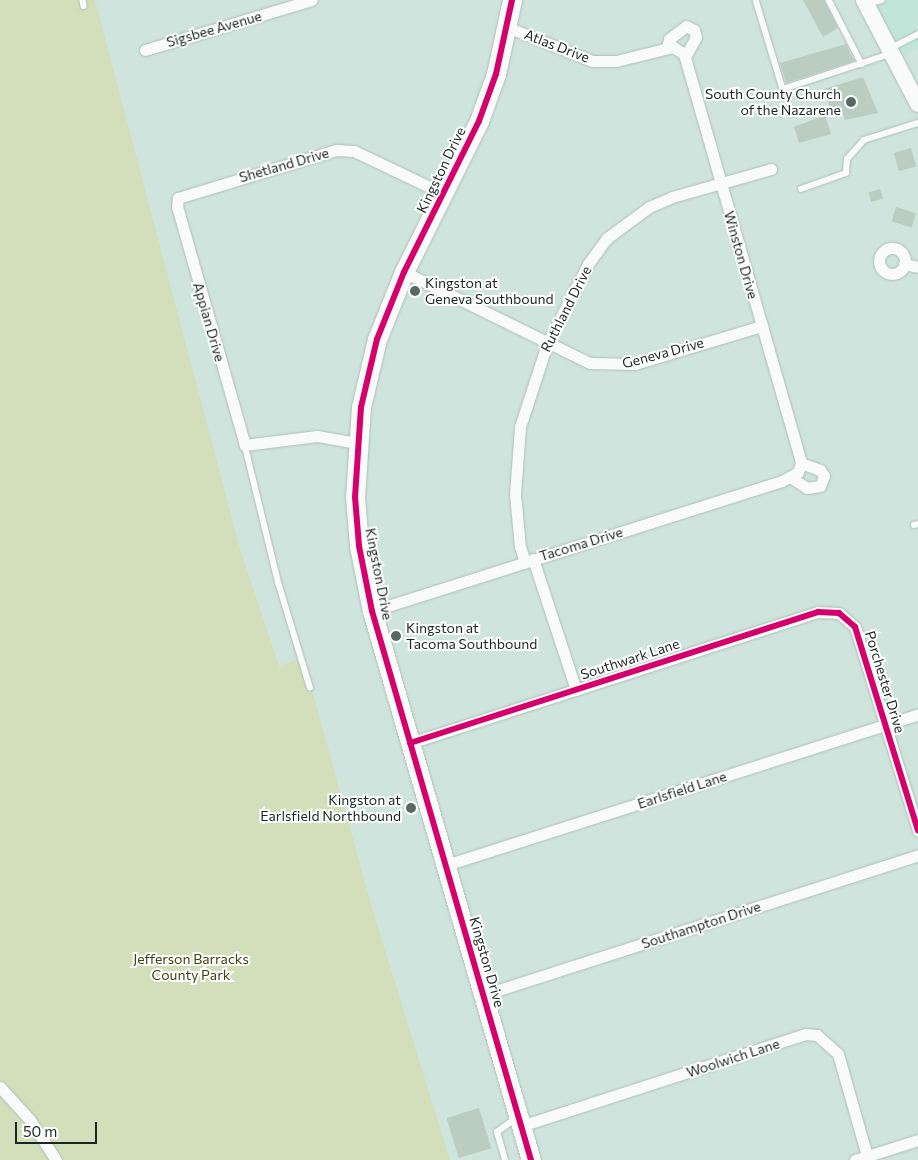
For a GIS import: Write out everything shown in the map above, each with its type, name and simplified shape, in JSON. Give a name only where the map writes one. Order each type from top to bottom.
[{"type":"main road","name":"Kingston Drive","points":[[512,0],[507,27],[488,98],[444,194],[404,272],[370,363],[357,444],[358,530],[372,611],[531,1160]]},
{"type":"main road","points":[[871,2],[891,51],[917,101]]},
{"type":"street","name":"Sigsbee Avenue","points":[[145,50],[312,0]]},
{"type":"street","points":[[667,48],[669,40],[686,26],[694,30],[696,37],[682,52]]},
{"type":"street","name":"Atlas Drive","points":[[507,27],[592,61],[616,61],[667,48],[682,52]]},
{"type":"street","name":"Winston Drive","points":[[682,52],[801,463]]},
{"type":"street","name":"Shetland Drive","points":[[178,198],[336,150],[360,153],[444,194]]},
{"type":"street","name":"Ruthland Drive","points":[[576,690],[530,560],[520,547],[515,494],[520,427],[547,344],[588,264],[606,238],[649,207],[771,169]]},
{"type":"street","name":"Appian Drive","points":[[178,198],[177,207],[245,445]]},
{"type":"street","points":[[904,264],[918,267]]},
{"type":"street","name":"Geneva Drive","points":[[404,272],[547,344],[590,363],[612,366],[635,364],[762,326]]},
{"type":"street","points":[[245,445],[317,436],[357,444]]},
{"type":"street","points":[[801,463],[820,470],[824,476],[820,486],[807,488],[790,477],[798,472],[801,463]]},
{"type":"street","name":"Tacoma Drive","points":[[372,611],[790,477]]},
{"type":"street","name":"Southwark Lane","points":[[410,743],[818,612],[839,613],[855,627]]},
{"type":"street","name":"Porchester Drive","points":[[855,627],[918,830]]},
{"type":"street","name":"Earlsfield Lane","points":[[446,865],[918,714]]},
{"type":"street","name":"Southampton Drive","points":[[483,995],[918,855]]},
{"type":"street","name":"Woolwich Lane","points":[[520,1122],[806,1034],[817,1035],[838,1054],[867,1156]]},
{"type":"street","points":[[0,1086],[30,1120],[56,1160]]},
{"type":"street","points":[[855,1160],[918,1140]]},
{"type":"lane","points":[[756,0],[783,89],[862,64],[891,51],[918,34]]},
{"type":"lane","points":[[829,0],[862,64]]},
{"type":"lane","points":[[801,189],[846,173],[847,159],[864,140],[918,123]]},
{"type":"lane","points":[[245,445],[279,584],[310,687]]},
{"type":"lane","points":[[505,1160],[497,1132],[520,1122]]},
{"type":"shaded area","points":[[872,0],[918,0],[918,48],[903,56]]},
{"type":"green space","name":"Jefferson Barracks County Park","points":[[0,0],[95,0],[240,549],[279,666],[303,657],[372,908],[450,1160],[0,1160]]},
{"type":"building","points":[[803,0],[824,0],[838,28],[823,37]]},
{"type":"building","points":[[846,44],[854,61],[786,83],[780,63]]},
{"type":"building","name":"South County Church of the Nazarene","points":[[863,77],[878,113],[845,120],[842,111],[832,114],[824,89]]},
{"type":"building","points":[[825,115],[831,134],[799,143],[794,127]]},
{"type":"building","points":[[911,148],[916,166],[899,171],[894,153]]},
{"type":"building","points":[[880,189],[883,199],[871,202],[869,193]]},
{"type":"building","points":[[896,207],[916,213],[912,227],[892,221]]},
{"type":"building","points":[[479,1108],[491,1148],[459,1158],[446,1118]]},
{"type":"cycle path","points":[[512,0],[496,74],[479,121],[404,272],[377,339],[361,407],[355,497],[359,546],[372,611],[531,1160]]},
{"type":"cycle path","points":[[410,743],[818,612],[839,613],[855,627],[918,830]]},
{"type":"place","name":"South County Church of the Nazarene","points":[[851,102]]},
{"type":"place","name":"Kingston at Geneva Southbound","points":[[415,291]]},
{"type":"place","name":"Kingston at Tacoma Southbound","points":[[396,636]]},
{"type":"place","name":"Kingston at Earlsfield Northbound","points":[[411,808]]}]
